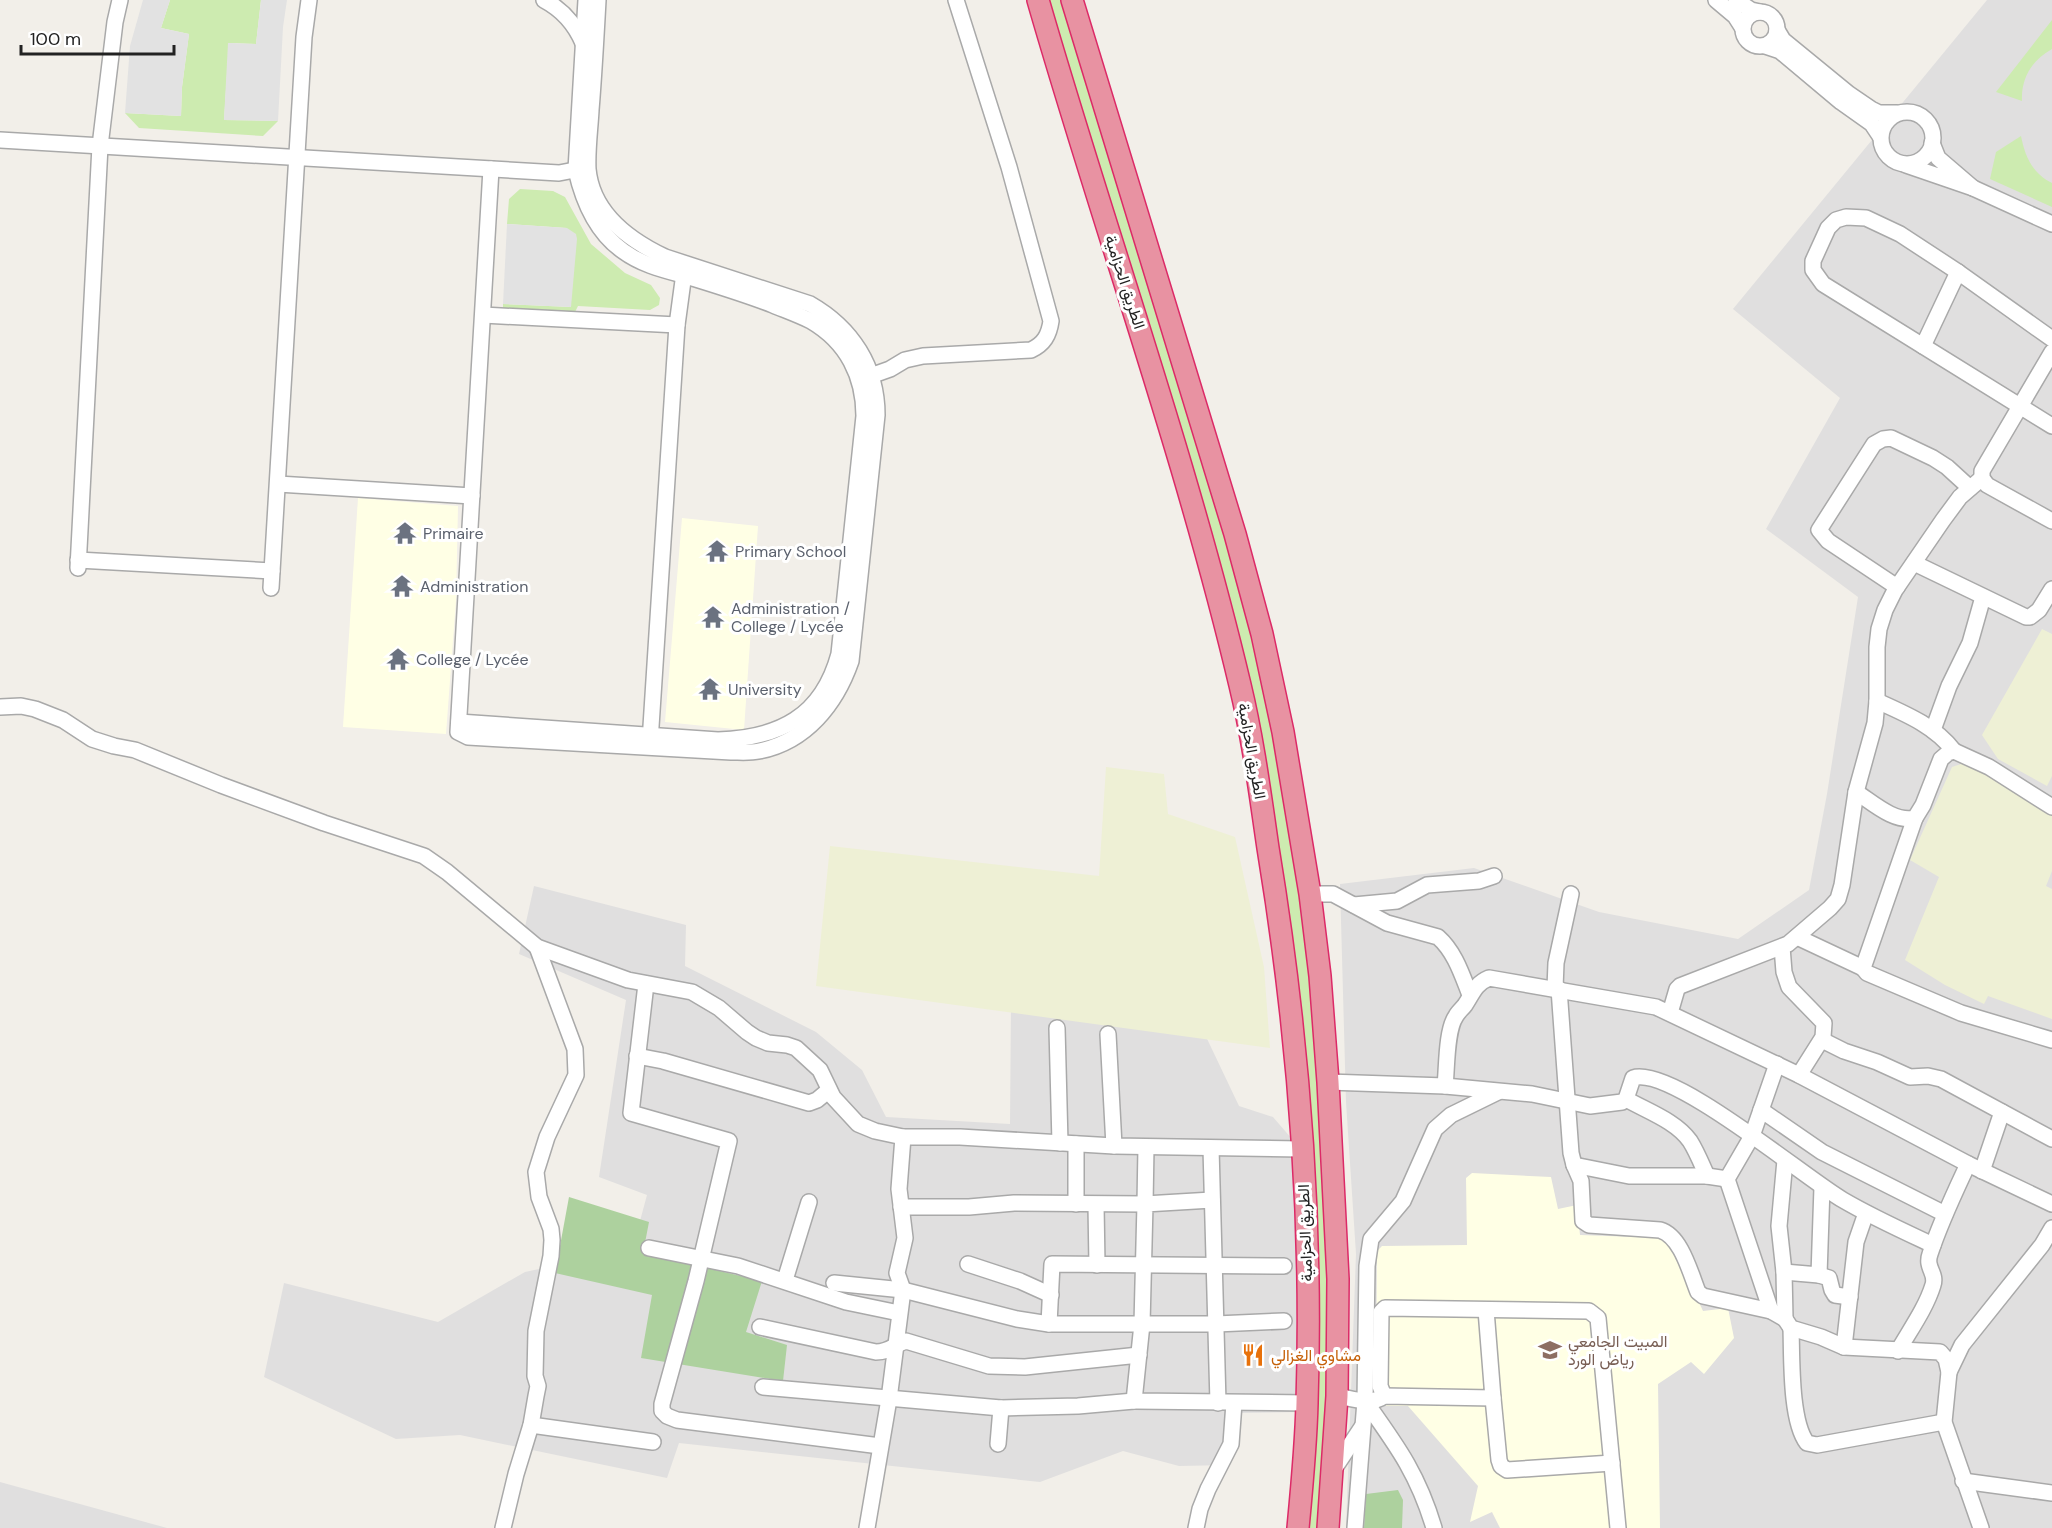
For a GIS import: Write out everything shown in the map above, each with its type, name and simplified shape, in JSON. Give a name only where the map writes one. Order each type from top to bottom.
[{"type":"highway","name":"الطريق الحزامية","points":[[1038,0],[1191,498],[1241,689],[1253,749],[1288,980],[1301,1149],[1307,1266],[1307,1403],[1298,1528]]},
{"type":"highway","name":"الطريق الحزامية","points":[[1072,0],[1235,534],[1262,634],[1283,732],[1310,894],[1320,976],[1328,1082],[1338,1279],[1337,1396],[1328,1528]]},
{"type":"street","points":[[120,0],[115,22],[100,146],[78,564],[272,571]]},
{"type":"street","points":[[271,588],[296,159],[304,37],[309,0]]},
{"type":"street","points":[[866,377],[890,369],[905,360],[923,356],[1031,350],[1038,346],[1050,332],[1051,321],[1009,167],[956,0]]},
{"type":"street","points":[[1716,0],[1735,16],[1748,42],[1754,45],[1766,45],[1779,51],[1841,102],[1872,124],[1880,136],[1886,153],[1900,163],[1973,188],[2052,224]]},
{"type":"street","points":[[1736,0],[1751,10],[1771,16],[1783,40],[1849,94],[1879,113],[1914,112],[1925,118],[1931,128],[1932,143],[1938,158],[1973,188]]},
{"type":"street","points":[[548,2],[576,10],[591,2]]},
{"type":"street","points":[[548,2],[571,21],[583,44]]},
{"type":"street","points":[[491,169],[459,722],[650,741],[731,752],[757,752],[780,746],[814,723],[840,690],[852,653],[878,416],[877,400],[866,377],[865,358],[848,333],[824,312],[810,304],[685,269],[644,247],[614,224],[595,195],[582,169],[583,44],[591,2]]},
{"type":"street","points":[[582,169],[591,2]]},
{"type":"street","points":[[1742,27],[1749,16],[1760,12]]},
{"type":"street","points":[[1766,45],[1775,38],[1777,30]]},
{"type":"street","points":[[1880,136],[1884,125],[1897,113]]},
{"type":"street","points":[[0,140],[559,173],[582,169]]},
{"type":"street","points":[[1900,163],[1912,164],[1922,159],[1930,150],[1932,143]]},
{"type":"street","points":[[2052,339],[1900,234],[1866,218],[1846,217],[1836,220],[1828,228],[1813,261],[1816,277],[1823,284],[2052,426]]},
{"type":"street","points":[[650,741],[677,325],[685,269]]},
{"type":"street","points":[[1923,346],[1958,272]]},
{"type":"street","points":[[483,315],[677,325]]},
{"type":"street","points":[[1670,1013],[1680,986],[1782,947],[1824,915],[1841,892],[1856,792],[1875,723],[1879,630],[1885,610],[1897,587],[1943,520],[1960,497],[1976,483],[2052,352]]},
{"type":"street","points":[[1897,587],[1828,541],[1819,530],[1874,444],[1883,439],[1892,438],[1976,483],[1987,485],[2052,521]]},
{"type":"street","points":[[278,484],[472,496]]},
{"type":"street","points":[[1914,563],[2030,617],[2039,610],[2052,589]]},
{"type":"street","points":[[1933,730],[1949,686],[1970,643],[1983,597]]},
{"type":"street","points":[[1877,701],[1933,730],[1946,740],[1954,751],[1989,767],[2052,807]]},
{"type":"street","points":[[0,707],[21,706],[35,709],[63,720],[92,739],[135,750],[221,785],[424,856],[447,872],[537,947],[628,980],[692,992],[719,1008],[756,1038],[768,1043],[796,1048],[820,1070],[840,1106],[858,1124],[875,1131],[903,1137],[1114,1146],[1301,1149]]},
{"type":"street","points":[[1863,969],[1915,818],[1923,806],[1941,759],[1954,751]]},
{"type":"street","points":[[1856,792],[1894,816],[1907,820],[1915,818]]},
{"type":"street","points":[[1354,905],[1398,901],[1426,885],[1479,881],[1494,876]]},
{"type":"street","points":[[1310,894],[1333,894],[1388,922],[1438,937],[1456,962],[1470,995]]},
{"type":"street","points":[[1571,894],[1556,963],[1557,989],[1574,1165],[1581,1181],[1584,1223],[1665,1231],[1676,1241],[1698,1292],[1703,1296],[1771,1311],[1788,1324],[1844,1347],[1940,1352],[1946,1359],[1949,1372],[1944,1422],[1981,1528]]},
{"type":"street","points":[[1797,937],[1867,973],[1961,1013],[2052,1040]]},
{"type":"street","points":[[503,1528],[531,1425],[538,1386],[535,1376],[536,1331],[552,1240],[539,1197],[536,1172],[547,1137],[573,1084],[577,1064],[575,1049],[537,947]]},
{"type":"street","points":[[1782,947],[1786,979],[1797,996],[1822,1018],[1825,1027],[1822,1040],[1799,1075]]},
{"type":"street","points":[[1445,1086],[1451,1028],[1455,1016],[1464,1008],[1474,988],[1490,978],[1640,1004],[1670,1013],[1777,1064],[1968,1164],[2052,1204]]},
{"type":"street","points":[[646,984],[631,1113],[729,1141],[662,1411],[676,1420],[880,1446]]},
{"type":"street","points":[[1057,1028],[1060,1143]]},
{"type":"street","points":[[1108,1034],[1114,1146]]},
{"type":"street","points":[[1822,1040],[1910,1077],[1928,1076],[1941,1079],[2052,1139]]},
{"type":"street","points":[[638,1056],[674,1064],[809,1103],[817,1100],[829,1089]]},
{"type":"street","points":[[1771,1311],[1727,1179],[1752,1136],[1777,1064]]},
{"type":"street","points":[[1328,1082],[1445,1086],[1501,1091],[1532,1094],[1590,1106],[1618,1104],[1626,1099],[1632,1078],[1647,1077],[1671,1085],[1752,1136],[1822,1187],[1866,1213],[1933,1245]]},
{"type":"street","points":[[1355,1528],[1365,1401],[1367,1266],[1371,1239],[1403,1201],[1435,1129],[1451,1115],[1501,1091]]},
{"type":"street","points":[[1626,1099],[1668,1122],[1685,1135],[1692,1144],[1707,1176]]},
{"type":"street","points":[[1761,1110],[1821,1152],[1945,1214]]},
{"type":"street","points":[[1982,1171],[2002,1112]]},
{"type":"street","points":[[867,1528],[889,1399],[903,1290],[897,1273],[905,1238],[899,1189],[903,1137]]},
{"type":"street","points":[[1076,1144],[1076,1204]]},
{"type":"street","points":[[1134,1401],[1142,1324],[1146,1147]]},
{"type":"street","points":[[1211,1148],[1218,1403]]},
{"type":"street","points":[[1785,1160],[1779,1226],[1794,1396],[1800,1432],[1807,1443],[1817,1445],[1944,1422]]},
{"type":"street","points":[[1898,1350],[1919,1315],[1934,1283],[1934,1275],[1928,1266],[1933,1245],[1968,1164]]},
{"type":"street","points":[[1574,1165],[1629,1176],[1707,1176],[1727,1179]]},
{"type":"street","points":[[1819,1275],[1822,1187]]},
{"type":"street","points":[[901,1207],[969,1207],[1014,1203],[1145,1204],[1212,1200]]},
{"type":"street","points":[[785,1280],[809,1202]]},
{"type":"street","points":[[1096,1205],[1097,1265]]},
{"type":"street","points":[[1844,1347],[1856,1242],[1866,1213]]},
{"type":"street","points":[[1949,1372],[1962,1345],[2042,1245],[2052,1228]]},
{"type":"street","points":[[650,1248],[738,1266],[846,1302],[899,1313]]},
{"type":"street","points":[[968,1264],[1020,1281],[1051,1295]]},
{"type":"street","points":[[1049,1324],[1052,1264],[1284,1266]]},
{"type":"street","points":[[1784,1272],[1828,1278],[1835,1295],[1850,1297]]},
{"type":"street","points":[[834,1283],[903,1290],[1017,1319],[1049,1324],[1216,1324],[1284,1321]]},
{"type":"street","points":[[1384,1396],[1380,1386],[1382,1309],[1589,1311],[1596,1315],[1618,1528]]},
{"type":"street","points":[[1486,1310],[1501,1466],[1508,1470],[1612,1462]]},
{"type":"street","points":[[760,1327],[876,1352],[890,1350],[906,1341],[989,1366],[1026,1367],[1139,1355]]},
{"type":"street","points":[[763,1387],[1001,1408],[1078,1406],[1134,1401],[1307,1403]]},
{"type":"street","points":[[1337,1396],[1365,1401],[1379,1400],[1384,1396],[1493,1398]]},
{"type":"street","points":[[1365,1401],[1406,1458],[1425,1499],[1434,1528]]},
{"type":"street","points":[[1196,1528],[1208,1489],[1231,1444],[1234,1403]]},
{"type":"street","points":[[998,1444],[1001,1408]]},
{"type":"street","points":[[531,1425],[653,1442]]},
{"type":"street","points":[[1332,1471],[1362,1427]]},
{"type":"street","points":[[1963,1481],[2052,1493]]},
{"type":"shaded area","points":[[143,0],[170,0],[161,28],[189,34],[182,87],[181,116],[125,113],[130,46]]},
{"type":"shaded area","points":[[261,0],[287,0],[283,27],[278,121],[224,120],[228,43],[256,44]]},
{"type":"shaded area","points":[[1987,0],[2052,0],[2052,1528],[1346,1528],[1356,1254],[1346,1102],[1340,884],[1474,868],[1599,912],[1738,939],[1809,890],[1827,794],[1858,597],[1766,529],[1840,398],[1733,309]]},
{"type":"shaded area","points":[[507,224],[567,228],[576,234],[571,307],[503,304]]},
{"type":"shaded area","points":[[358,498],[458,506],[456,600],[446,734],[343,727]]},
{"type":"shaded area","points":[[682,518],[758,526],[744,730],[665,722]]},
{"type":"shaded area","points":[[2042,629],[2052,634],[2052,776],[2047,786],[1998,759],[1982,735]]},
{"type":"shaded area","points":[[1964,763],[2052,812],[2052,871],[2046,886],[2052,889],[2052,1019],[1988,996],[1984,1004],[1945,985],[1905,960],[1939,877],[1910,860],[1952,767]]},
{"type":"shaded area","points":[[1106,767],[1164,774],[1168,814],[1235,837],[1264,967],[1270,1048],[816,986],[830,846],[1099,876]]},
{"type":"shaded area","points":[[534,886],[686,925],[685,966],[816,1032],[862,1070],[886,1117],[1010,1124],[1011,1003],[1200,1024],[1239,1106],[1273,1117],[1292,1139],[1299,1327],[1298,1412],[1242,1413],[1239,1446],[1229,1465],[1179,1466],[1123,1451],[1040,1482],[679,1443],[667,1478],[460,1435],[396,1439],[264,1377],[284,1283],[438,1322],[525,1272],[567,1263],[626,1273],[647,1195],[599,1177],[626,1000],[519,954]]},
{"type":"shaded area","name":"المبيت الجامعي رياض الورد","points":[[1472,1173],[1551,1177],[1558,1209],[1577,1205],[1580,1235],[1663,1238],[1672,1244],[1703,1311],[1728,1308],[1734,1338],[1704,1374],[1691,1362],[1658,1384],[1660,1528],[1500,1528],[1492,1512],[1470,1522],[1478,1486],[1408,1406],[1382,1406],[1376,1392],[1377,1251],[1382,1246],[1467,1245],[1466,1178]]},
{"type":"shaded area","points":[[0,1482],[167,1528],[0,1528]]},
{"type":"green space","points":[[170,0],[261,0],[256,44],[229,43],[224,120],[278,121],[263,136],[139,128],[125,113],[181,116],[182,87],[189,34],[161,28]]},
{"type":"green space","points":[[1042,0],[1062,0],[1213,484],[1269,696],[1314,971],[1331,1313],[1322,1528],[1303,1528],[1313,1328],[1251,714]]},
{"type":"green space","points":[[2052,20],[2052,49],[2029,70],[2023,85],[2022,101],[1996,92]]},
{"type":"green space","points":[[2021,136],[2030,163],[2039,174],[2052,183],[2052,207],[1990,179],[1996,152]]},
{"type":"green space","points":[[520,189],[553,191],[565,197],[591,244],[625,273],[651,285],[660,298],[659,305],[650,310],[578,306],[574,314],[503,310],[503,304],[571,307],[567,228],[507,224],[509,199]]},
{"type":"green space","points":[[569,1197],[649,1222],[643,1253],[762,1281],[746,1332],[787,1345],[783,1381],[641,1358],[652,1295],[555,1273]]},
{"type":"green space","points":[[1398,1490],[1403,1500],[1402,1528],[1364,1528],[1366,1494]]},
{"type":"place","name":"Primaire","points":[[405,533]]},
{"type":"place","name":"Primary School","points":[[717,551]]},
{"type":"place","name":"Administration","points":[[402,586]]},
{"type":"place","name":"Administration / College / Lycée","points":[[713,617]]},
{"type":"place","name":"College / Lycée","points":[[398,659]]},
{"type":"place","name":"University","points":[[710,689]]},
{"type":"place","name":"المبيت الجامعي رياض الورد","points":[[1550,1350]]},
{"type":"place","name":"مشاوي الغزالي","points":[[1253,1355]]}]
